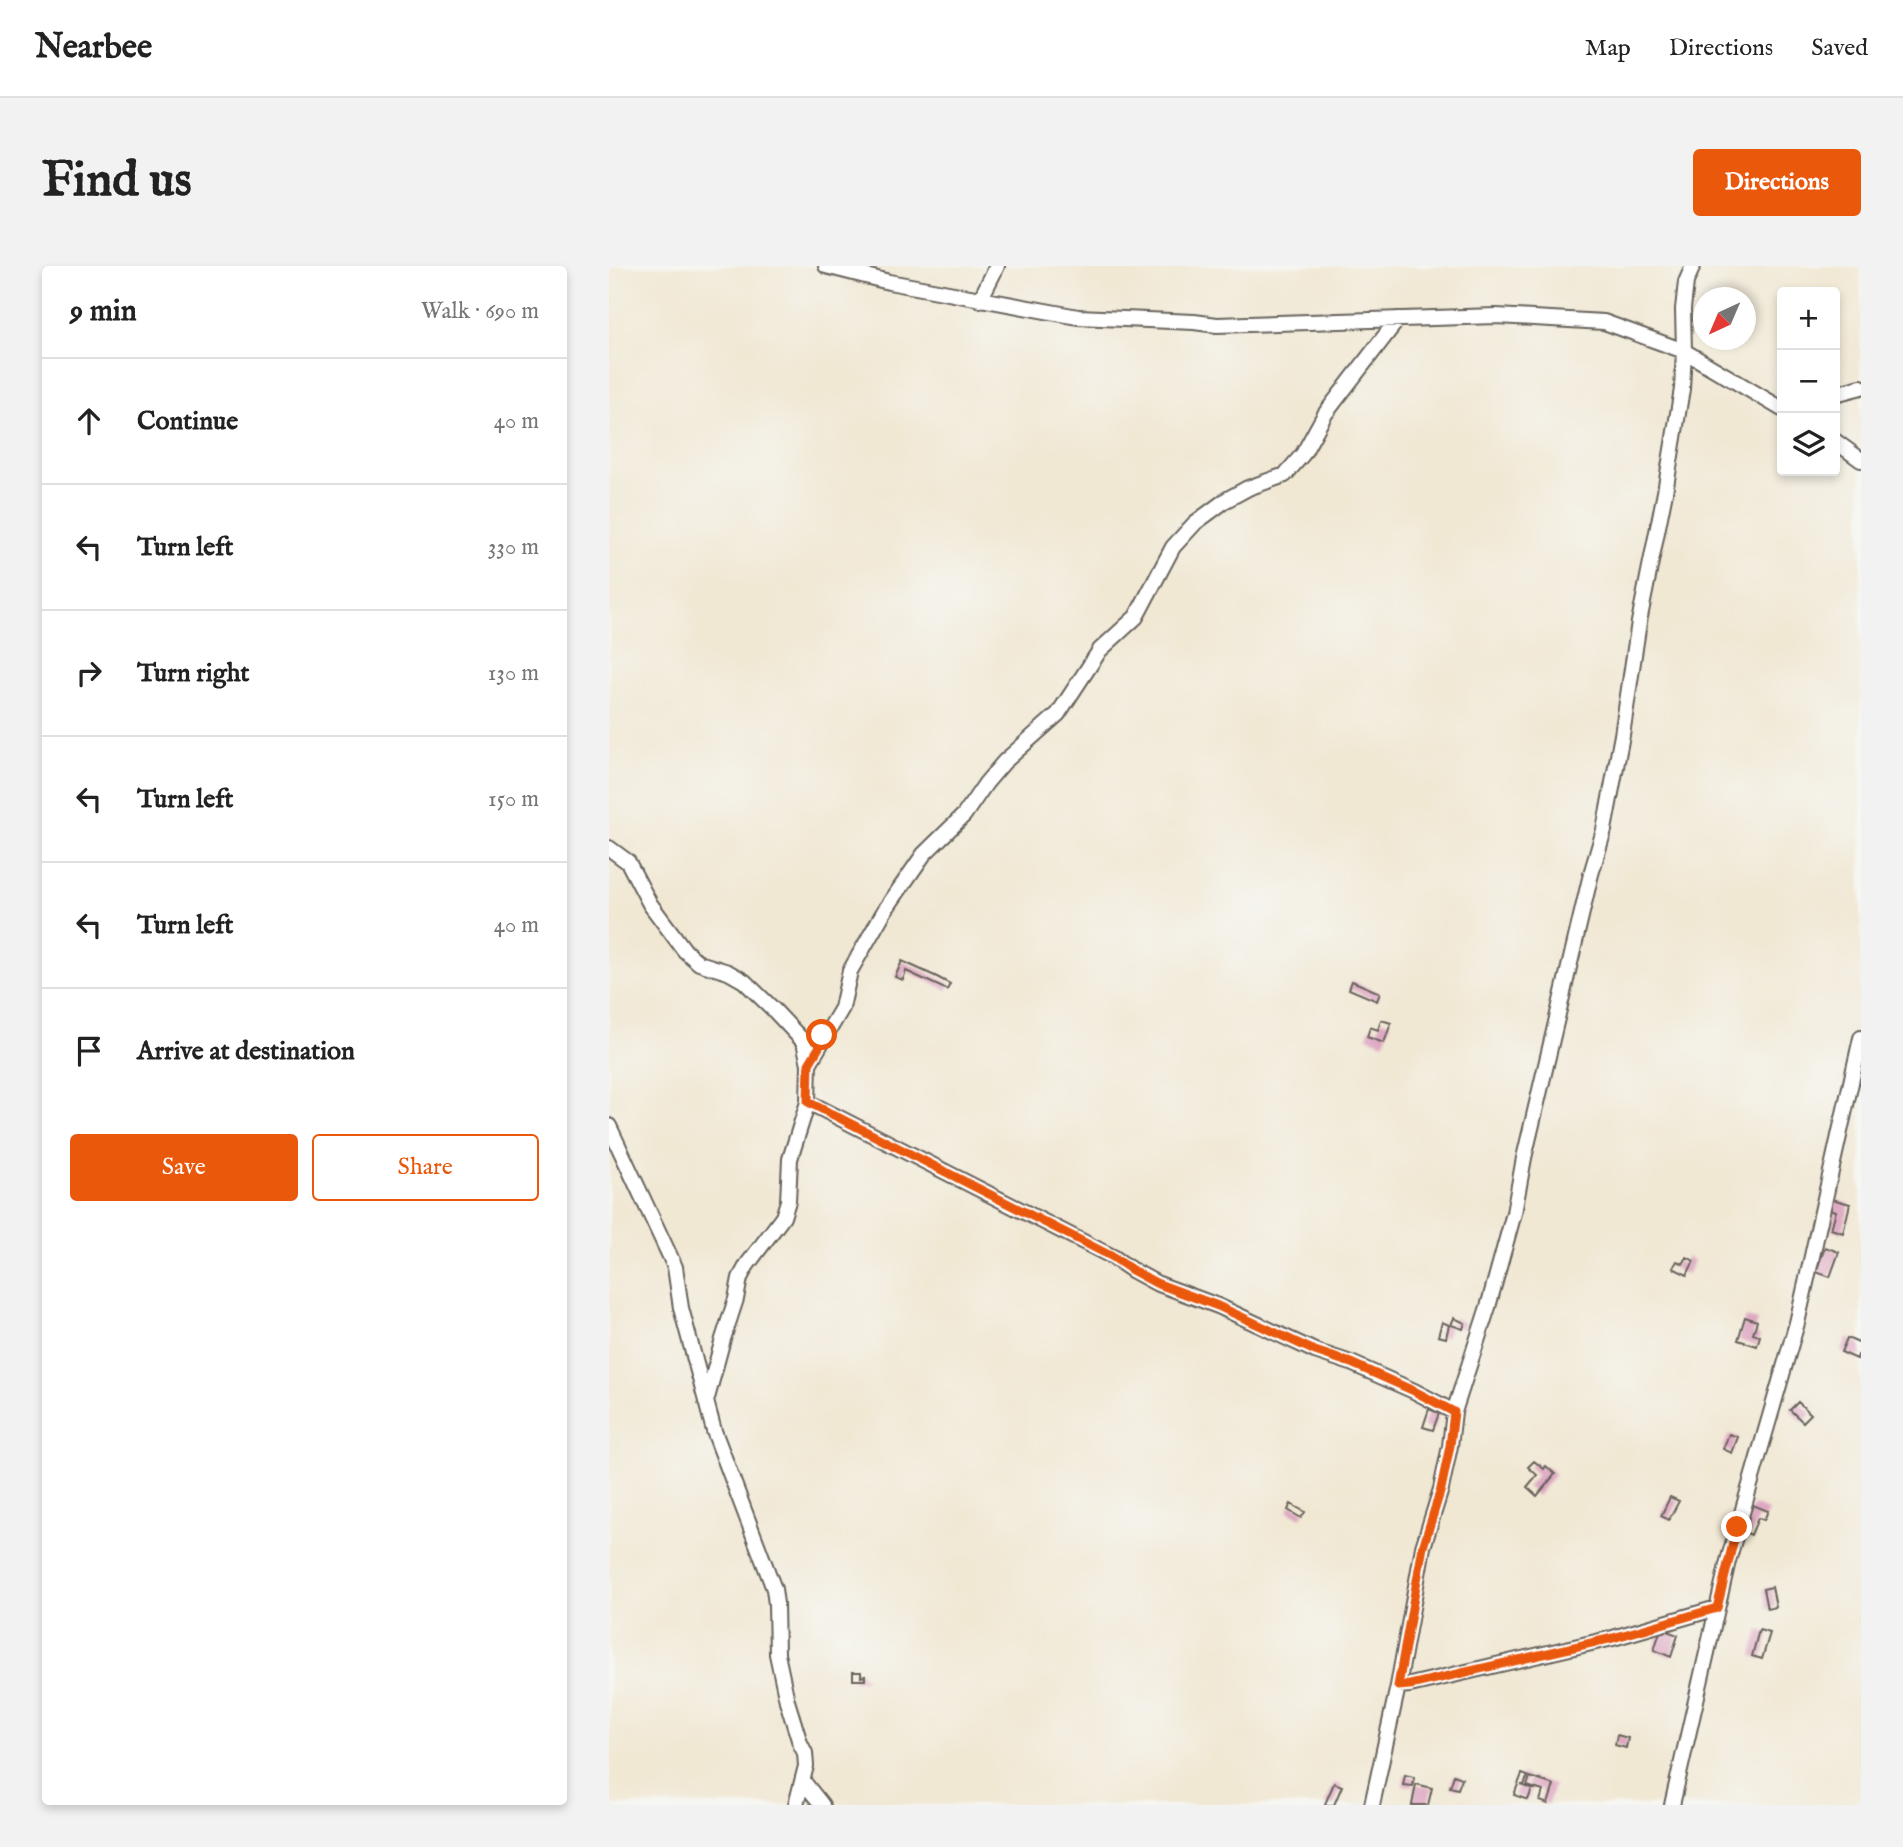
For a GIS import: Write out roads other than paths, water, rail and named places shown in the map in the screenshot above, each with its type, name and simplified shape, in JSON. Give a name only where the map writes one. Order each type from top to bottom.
[{"type":"street","points":[[826,266],[889,282],[1077,317],[1193,322],[1217,326],[1496,316],[1604,322],[1684,351],[1777,405]]},
{"type":"street","points":[[980,300],[996,266]]},
{"type":"street","points":[[1372,1805],[1398,1686],[1423,1547],[1441,1489],[1450,1446],[1454,1412],[1488,1307],[1514,1213],[1524,1158],[1591,874],[1604,830],[1682,389],[1683,309],[1686,282],[1693,266]]},
{"type":"street","points":[[809,1064],[842,1008],[850,971],[885,909],[924,855],[964,815],[1004,762],[1058,714],[1100,650],[1136,617],[1173,547],[1195,523],[1226,500],[1248,488],[1285,475],[1296,464],[1325,414],[1398,319]]},
{"type":"street","points":[[1840,393],[1861,387]]},
{"type":"street","points":[[1840,445],[1861,460]]},
{"type":"street","points":[[609,848],[628,862],[650,904],[685,951],[694,960],[736,976],[772,1008],[804,1042],[809,1064],[808,1102],[790,1159],[788,1201],[783,1217],[740,1278],[706,1402]]},
{"type":"street","points":[[792,1029],[822,1035],[829,1031]]},
{"type":"street","points":[[1672,1805],[1737,1527],[1797,1323],[1861,1038]]},
{"type":"street","points":[[808,1102],[1113,1257],[1156,1283],[1218,1306],[1315,1351],[1351,1363],[1454,1412]]},
{"type":"street","points":[[609,1126],[675,1267],[681,1308],[714,1431],[774,1589],[777,1654],[787,1702],[805,1753],[806,1766],[796,1805]]},
{"type":"street","points":[[1398,1686],[1590,1644],[1717,1608]]},
{"type":"street","points":[[803,1781],[821,1805]]}]
